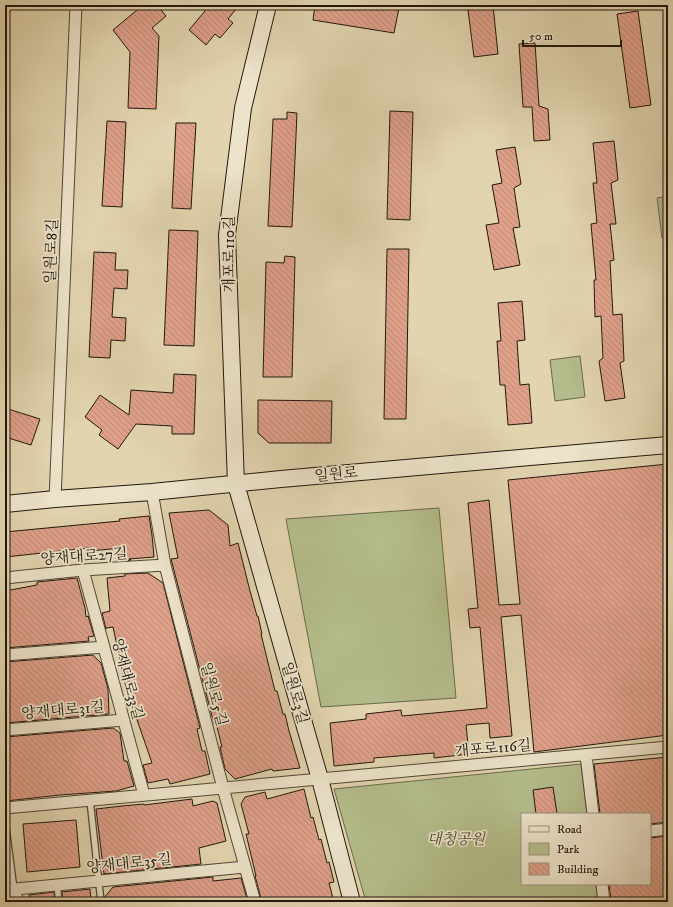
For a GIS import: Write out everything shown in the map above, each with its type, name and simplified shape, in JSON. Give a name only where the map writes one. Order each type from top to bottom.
[{"type":"street","name":"일원로8길","points":[[55,498],[76,5]]},
{"type":"street","name":"개포로110길","points":[[236,484],[227,235],[243,108],[268,5]]},
{"type":"street","name":"일원로","points":[[5,504],[55,498],[152,492],[281,479],[668,445]]},
{"type":"street","name":"일원로3길","points":[[236,484],[320,779],[352,902]]},
{"type":"street","name":"일원로5길","points":[[152,492],[165,565],[223,788],[255,902]]},
{"type":"street","name":"양재대로27길","points":[[5,578],[83,570],[165,565]]},
{"type":"street","name":"양재대로33길","points":[[83,570],[144,795]]},
{"type":"street","points":[[5,655],[104,647]]},
{"type":"street","name":"양재대로31길","points":[[5,730],[124,720]]},
{"type":"street","name":"개포로116길","points":[[320,779],[668,747]]},
{"type":"street","points":[[586,755],[593,813]]},
{"type":"street","points":[[5,808],[320,779]]},
{"type":"street","points":[[651,831],[668,829]]},
{"type":"street","name":"양재대로35길","points":[[10,890],[245,867]]},
{"type":"street","points":[[602,885],[604,902]]},
{"type":"street","points":[[10,890],[17,902]]},
{"type":"lane","points":[[90,800],[101,902]]},
{"type":"lane","points":[[5,820],[13,882],[10,890]]},
{"type":"lane","points":[[57,885],[59,902]]},
{"type":"green space","points":[[668,196],[668,238],[662,238],[657,198]]},
{"type":"green space","points":[[580,356],[585,397],[555,401],[550,360]]},
{"type":"green space","points":[[439,508],[456,698],[321,707],[286,519]]},
{"type":"green space","name":"대청공원","points":[[581,764],[587,813],[521,813],[521,885],[596,885],[598,902],[366,902],[334,789]]},
{"type":"building","points":[[143,5],[157,5],[166,16],[152,28],[159,36],[156,109],[128,108],[130,52],[113,30]]},
{"type":"building","points":[[210,5],[231,5],[236,9],[228,19],[233,23],[220,38],[215,34],[206,45],[189,30]]},
{"type":"building","points":[[315,5],[379,5],[399,8],[394,33],[313,20]]},
{"type":"building","points":[[475,5],[493,5],[498,54],[474,57],[468,10],[475,9]]},
{"type":"building","points":[[638,11],[651,105],[630,108],[617,14]]},
{"type":"building","points":[[535,43],[539,106],[548,109],[550,140],[534,141],[532,107],[523,107],[519,44]]},
{"type":"building","points":[[390,111],[413,112],[410,220],[387,219]]},
{"type":"building","points":[[287,112],[297,113],[292,227],[268,226],[273,119],[287,119]]},
{"type":"building","points":[[107,121],[126,122],[122,207],[102,206]]},
{"type":"building","points":[[176,123],[196,123],[191,209],[172,208]]},
{"type":"building","points":[[614,141],[618,180],[611,183],[616,224],[610,224],[614,260],[610,261],[613,315],[622,314],[624,361],[620,363],[625,398],[605,401],[599,361],[603,358],[601,316],[595,317],[594,280],[596,280],[591,224],[597,223],[593,183],[597,183],[593,143]]},
{"type":"building","points":[[515,147],[521,184],[514,188],[520,227],[513,228],[520,265],[494,270],[486,225],[499,223],[492,185],[502,183],[496,150]]},
{"type":"building","points":[[169,230],[198,231],[194,346],[164,345]]},
{"type":"building","points":[[387,249],[409,249],[406,419],[384,419]]},
{"type":"building","points":[[94,252],[116,253],[115,270],[128,270],[127,289],[114,288],[112,317],[126,318],[125,341],[111,340],[110,358],[89,357]]},
{"type":"building","points":[[285,256],[295,257],[292,377],[263,377],[266,262],[284,263]]},
{"type":"building","points":[[522,301],[525,340],[517,341],[520,385],[529,384],[532,423],[508,425],[505,385],[500,385],[497,341],[501,341],[498,303]]},
{"type":"building","points":[[174,374],[196,375],[194,434],[172,434],[172,426],[136,424],[118,449],[99,435],[102,430],[85,417],[100,395],[129,415],[131,390],[173,393]]},
{"type":"building","points":[[258,400],[332,401],[331,443],[269,443],[258,433]]},
{"type":"building","points":[[5,408],[40,419],[31,445],[5,437]]},
{"type":"building","points":[[668,464],[668,735],[534,752],[521,615],[501,617],[512,736],[490,738],[489,723],[466,725],[469,754],[434,758],[434,753],[374,758],[374,762],[334,766],[330,723],[366,719],[366,714],[401,710],[402,716],[487,708],[480,627],[470,628],[468,609],[478,608],[468,503],[489,500],[499,605],[520,604],[508,480]]},
{"type":"building","points":[[209,510],[228,525],[230,546],[238,543],[258,616],[275,691],[277,691],[283,714],[285,714],[300,768],[273,771],[272,769],[235,779],[225,769],[220,747],[222,747],[216,723],[214,724],[171,559],[178,558],[169,513]]},
{"type":"building","points":[[149,516],[154,557],[129,559],[131,560],[123,561],[122,548],[89,551],[89,548],[5,557],[5,532],[120,521],[119,519]]},
{"type":"building","points":[[148,573],[163,583],[200,728],[197,729],[202,751],[205,751],[210,774],[170,784],[168,779],[148,783],[143,765],[152,763],[126,688],[113,627],[106,629],[102,613],[110,611],[107,578],[125,576],[125,574]]},
{"type":"building","points":[[77,578],[86,617],[88,616],[94,636],[88,637],[89,641],[5,648],[5,591],[37,585],[37,582]]},
{"type":"building","points":[[93,655],[101,663],[108,689],[109,714],[5,723],[5,662]]},
{"type":"building","points":[[113,728],[120,733],[124,761],[127,761],[134,786],[116,791],[6,801],[5,737]]},
{"type":"building","points":[[668,757],[668,822],[651,824],[651,813],[600,813],[594,764]]},
{"type":"building","points":[[553,787],[557,813],[536,813],[533,790]]},
{"type":"building","points":[[304,789],[311,818],[313,817],[319,840],[321,839],[327,863],[329,862],[334,882],[329,883],[334,902],[262,902],[246,834],[249,834],[241,804],[245,797],[265,792],[267,799]]},
{"type":"building","points":[[192,799],[193,806],[213,801],[217,803],[226,841],[199,848],[201,864],[104,874],[96,809]]},
{"type":"building","points":[[76,820],[80,867],[27,872],[23,824]]},
{"type":"building","points":[[668,836],[668,902],[634,902],[633,897],[611,899],[609,885],[651,885],[651,838]]},
{"type":"building","points":[[213,877],[213,881],[241,878],[248,902],[105,902],[105,897],[113,887]]},
{"type":"building","points":[[90,889],[91,902],[63,902],[62,892]]},
{"type":"building","points":[[54,892],[55,902],[30,902],[29,895]]}]
